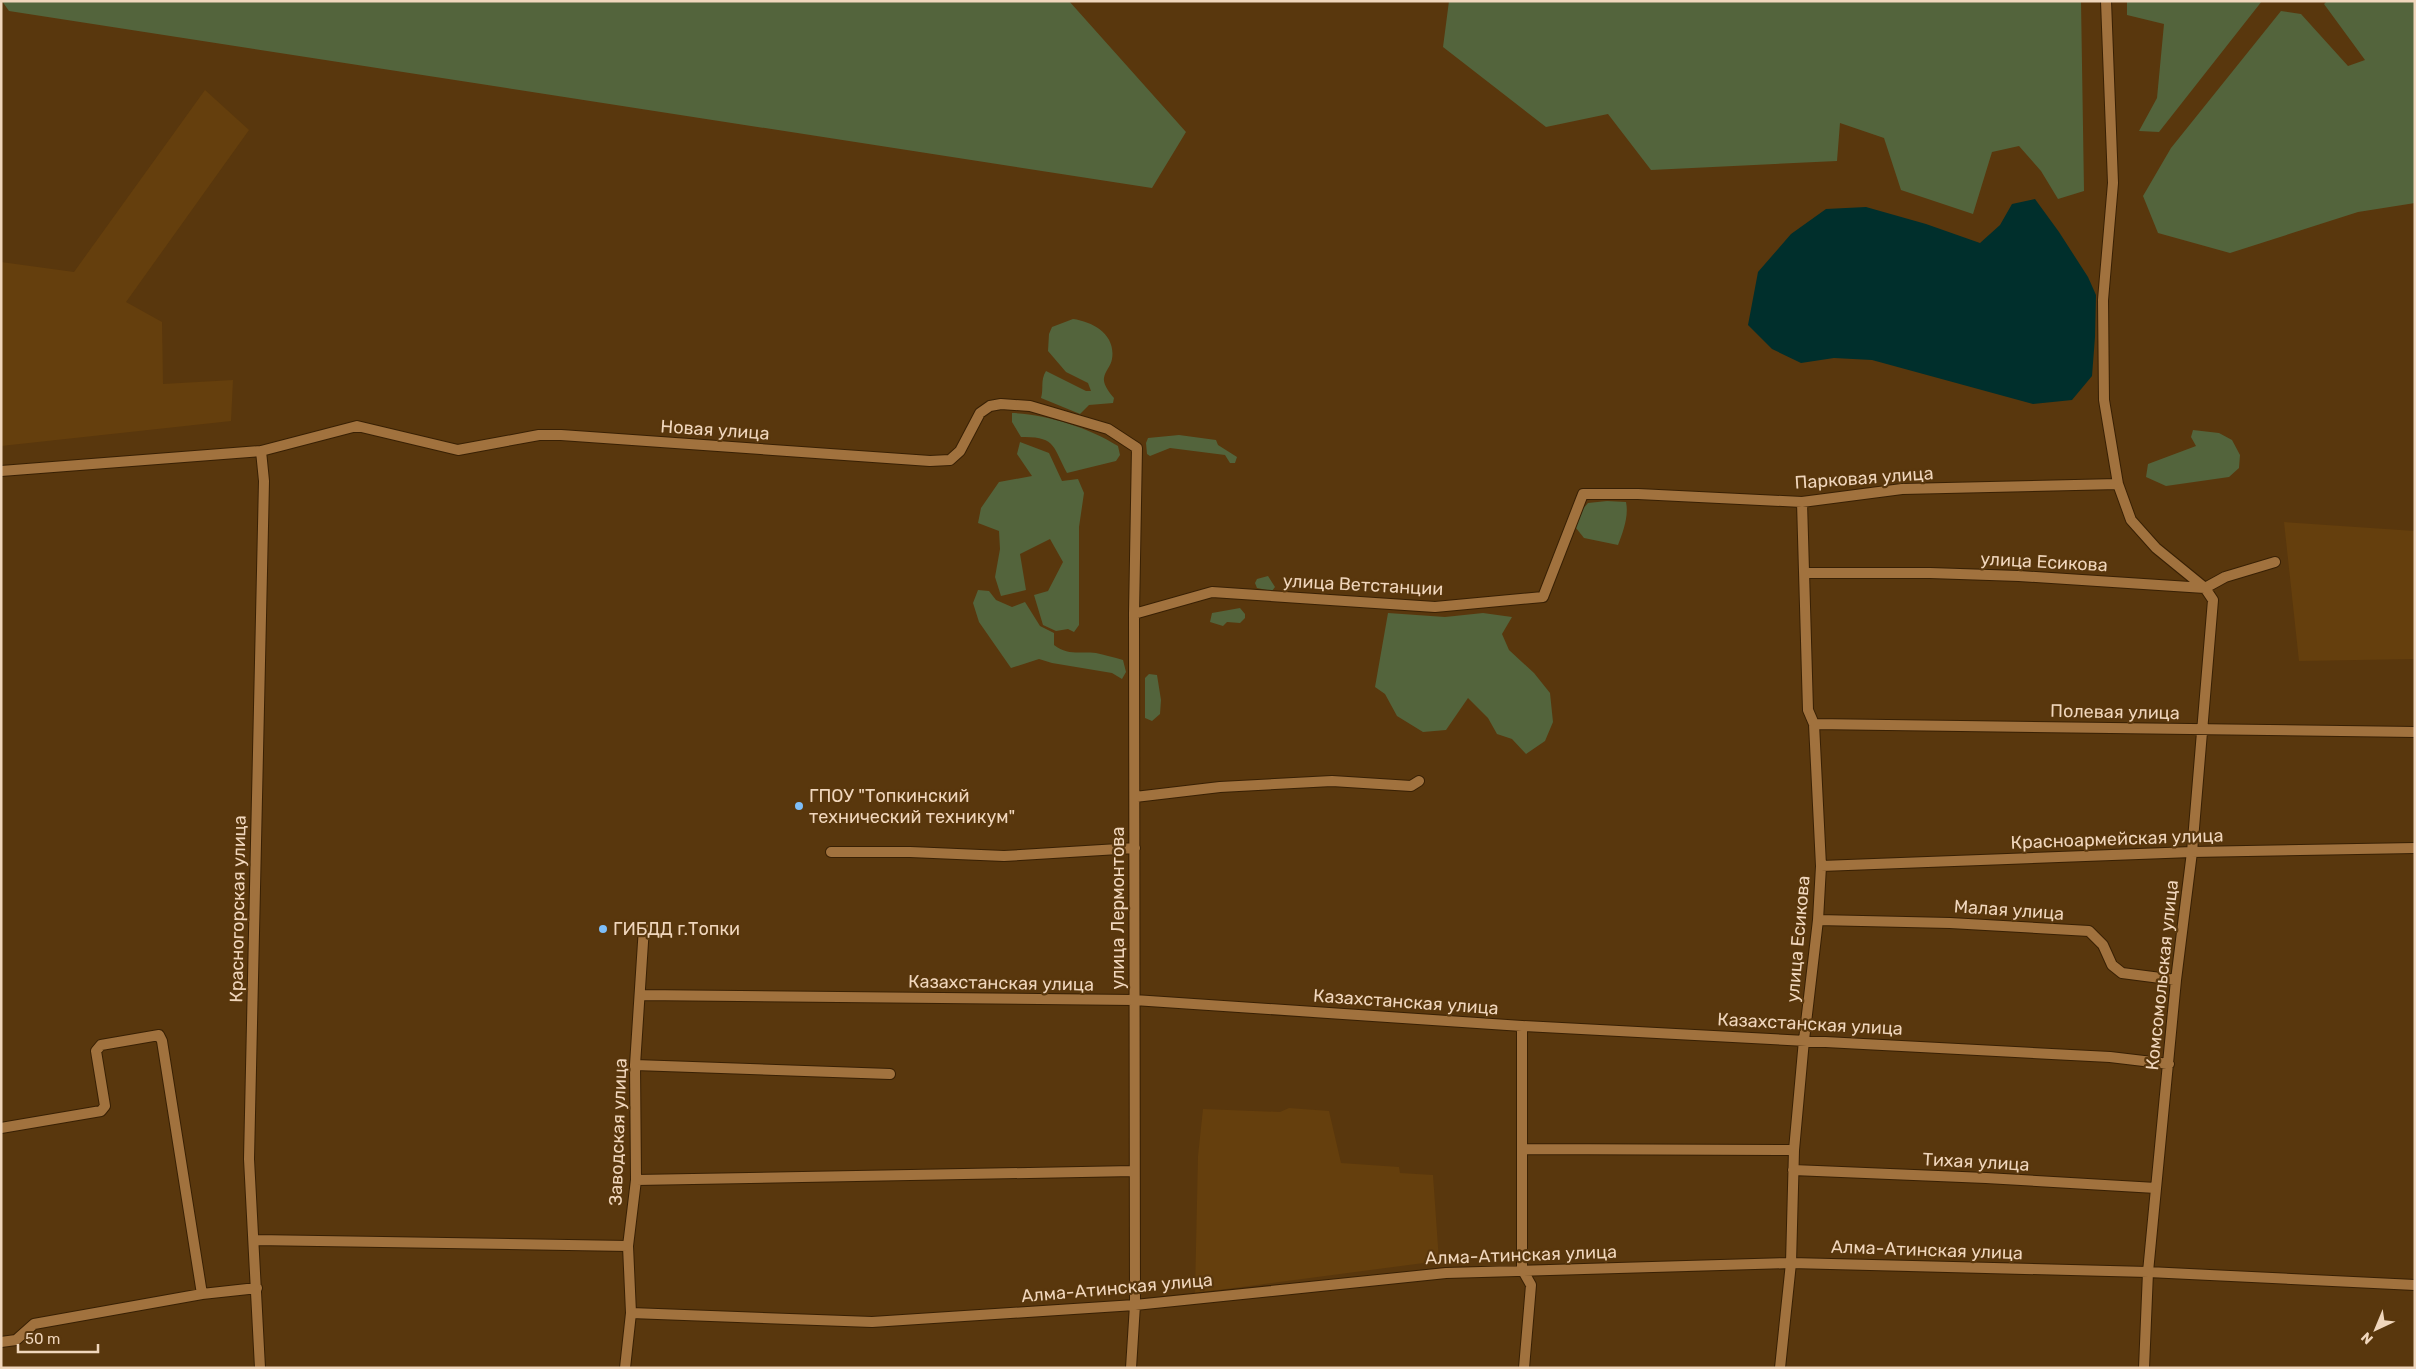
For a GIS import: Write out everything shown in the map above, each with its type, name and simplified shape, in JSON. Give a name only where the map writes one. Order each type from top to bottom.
[{"type":"street","points":[[2106,1],[2113,183],[2103,300],[2104,400],[2118,484],[2131,520],[2156,548],[2205,588],[2225,577],[2275,562]]},
{"type":"street","name":"Новая улица","points":[[261,451],[357,426],[458,450],[539,435],[562,435],[930,462],[950,460],[960,451],[980,413],[990,406],[1001,404],[1030,406],[1108,429],[1136,448]]},
{"type":"street","name":"улица Лермонтова","points":[[1131,1368],[1135,1305],[1134,614],[1136,448]]},
{"type":"street","points":[[1,471],[261,451]]},
{"type":"street","name":"Красногорская улица","points":[[260,1368],[255,1240],[249,1159],[264,491],[261,451]]},
{"type":"street","name":"Парковая улица","points":[[1583,494],[1638,494],[1802,502],[1902,489],[2118,484]]},
{"type":"street","name":"улица Ветстанции","points":[[1134,614],[1212,592],[1435,607],[1543,597],[1583,494]]},
{"type":"street","name":"улица Есикова","points":[[1780,1368],[1791,1262],[1794,1150],[1818,920],[1821,866],[1814,724],[1808,710],[1806,573],[1802,502]]},
{"type":"street","name":"улица Есикова","points":[[1806,573],[1930,572],[2009,575],[2205,588]]},
{"type":"street","name":"Комсомольская улица","points":[[2144,1368],[2148,1272],[2170,1064],[2176,980],[2192,852],[2213,600],[2205,588]]},
{"type":"street","name":"Полевая улица","points":[[1814,724],[2415,732]]},
{"type":"street","points":[[1135,797],[1220,786],[1332,780],[1411,786],[1419,781]]},
{"type":"street","points":[[831,852],[910,852],[1004,856],[1135,848]]},
{"type":"street","name":"Красноармейская улица","points":[[1821,866],[2192,852],[2415,848]]},
{"type":"street","name":"Малая улица","points":[[1818,920],[1950,922],[2089,931],[2103,945],[2112,965],[2122,973],[2176,980]]},
{"type":"street","name":"Заводская улица","points":[[625,1368],[631,1313],[628,1246],[636,1180],[635,1065],[644,927]]},
{"type":"street","name":"Казахстанская улица","points":[[640,996],[1134,1000],[1522,1026],[2110,1057],[2170,1064]]},
{"type":"street","points":[[1522,1026],[1522,1269],[1531,1285],[1524,1368]]},
{"type":"street","points":[[1,1128],[101,1110],[105,1106],[96,1051],[101,1045],[159,1035],[162,1041],[202,1294]]},
{"type":"street","points":[[635,1065],[890,1074]]},
{"type":"street","points":[[1523,1149],[1794,1150]]},
{"type":"street","name":"Тихая улица","points":[[1793,1170],[1986,1178],[2156,1188]]},
{"type":"street","points":[[636,1180],[1134,1171]]},
{"type":"street","points":[[255,1240],[628,1246]]},
{"type":"street","name":"Алма-Атинская улица","points":[[631,1313],[872,1322],[1135,1305],[1446,1272],[1791,1262],[2148,1272],[2415,1285]]},
{"type":"street","points":[[1,1342],[16,1340],[34,1324],[202,1294],[257,1288]]},
{"type":"shaded area","points":[[205,90],[249,130],[126,302],[162,322],[163,384],[233,380],[231,421],[1,446],[1,262],[74,272]]},
{"type":"shaded area","points":[[2284,522],[2415,531],[2415,659],[2299,661]]},
{"type":"shaded area","points":[[1289,1108],[1329,1111],[1341,1163],[1399,1167],[1400,1173],[1433,1175],[1439,1261],[1195,1293],[1198,1156],[1203,1109],[1280,1112]]},
{"type":"green space","points":[[2,1],[1069,1],[1186,132],[1152,188],[9,11]]},
{"type":"green space","points":[[1449,1],[2081,1],[2084,191],[2058,199],[2041,171],[2019,146],[1992,152],[1973,214],[1901,190],[1884,138],[1840,123],[1837,161],[1651,170],[1608,114],[1546,127],[1443,47]]},
{"type":"green space","points":[[2127,1],[2262,1],[2159,132],[2139,131],[2157,98],[2164,24],[2127,15]]},
{"type":"green space","points":[[2327,1],[2415,1],[2415,203],[2358,212],[2230,253],[2158,233],[2143,196],[2171,148],[2281,11],[2301,14],[2348,66],[2365,60],[2324,4]]},
{"type":"green space","points":[[1073,319],[1089,323],[1102,331],[1111,343],[1112,351],[1112,359],[1104,381],[1114,398],[1113,403],[1089,405],[1080,414],[1041,398],[1043,378],[1046,371],[1086,391],[1091,391],[1088,383],[1066,372],[1048,351],[1049,334],[1052,327]]},
{"type":"green space","points":[[1012,413],[1053,419],[1094,433],[1118,446],[1120,455],[1116,461],[1067,473],[1056,450],[1047,441],[1032,437],[1021,437],[1012,422]]},
{"type":"green space","points":[[2193,430],[2219,433],[2232,440],[2240,455],[2239,468],[2229,477],[2166,486],[2146,477],[2148,464],[2196,446],[2191,437]]},
{"type":"green space","points":[[1179,435],[1216,440],[1218,445],[1237,457],[1235,463],[1230,463],[1225,455],[1170,448],[1150,456],[1147,454],[1146,443],[1148,438]]},
{"type":"green space","points":[[1020,442],[1049,453],[1062,481],[1078,479],[1084,493],[1079,527],[1079,625],[1074,632],[1068,629],[1056,631],[1043,625],[1034,595],[1048,591],[1063,562],[1050,539],[1020,554],[1026,590],[1001,596],[995,577],[1000,549],[999,531],[978,523],[981,508],[999,482],[1032,476],[1017,454]]},
{"type":"green space","points":[[1626,502],[1624,529],[1618,545],[1584,538],[1576,528],[1580,512],[1588,503]]},
{"type":"green space","points":[[1268,576],[1275,587],[1272,591],[1257,588],[1255,583],[1257,579]]},
{"type":"green space","points":[[978,590],[989,591],[996,600],[1012,607],[1025,602],[1040,626],[1054,633],[1054,645],[1064,651],[1096,653],[1123,660],[1126,672],[1122,679],[1112,673],[1039,659],[1011,668],[979,622],[973,603]]},
{"type":"green space","points":[[1240,608],[1245,614],[1245,618],[1240,623],[1227,622],[1223,626],[1210,622],[1212,613]]},
{"type":"green space","points":[[1388,613],[1445,617],[1483,613],[1512,617],[1502,634],[1509,650],[1534,673],[1550,693],[1553,722],[1545,741],[1526,754],[1512,739],[1497,734],[1488,718],[1468,698],[1446,730],[1423,732],[1397,716],[1385,694],[1375,687]]},
{"type":"green space","points":[[1149,674],[1157,675],[1161,700],[1160,714],[1152,721],[1145,718],[1145,678]]},
{"type":"water","points":[[2035,199],[2088,277],[2096,295],[2092,376],[2072,400],[2033,404],[1872,360],[1834,358],[1801,363],[1772,349],[1748,325],[1758,272],[1791,234],[1826,209],[1866,207],[1926,224],[1980,243],[2000,225],[2012,204]]},
{"type":"place","name":"ГПОУ \"Топкинский технический техникум\"","points":[[799,806]]},
{"type":"place","name":"ГИБДД г.Топки","points":[[603,929]]}]
